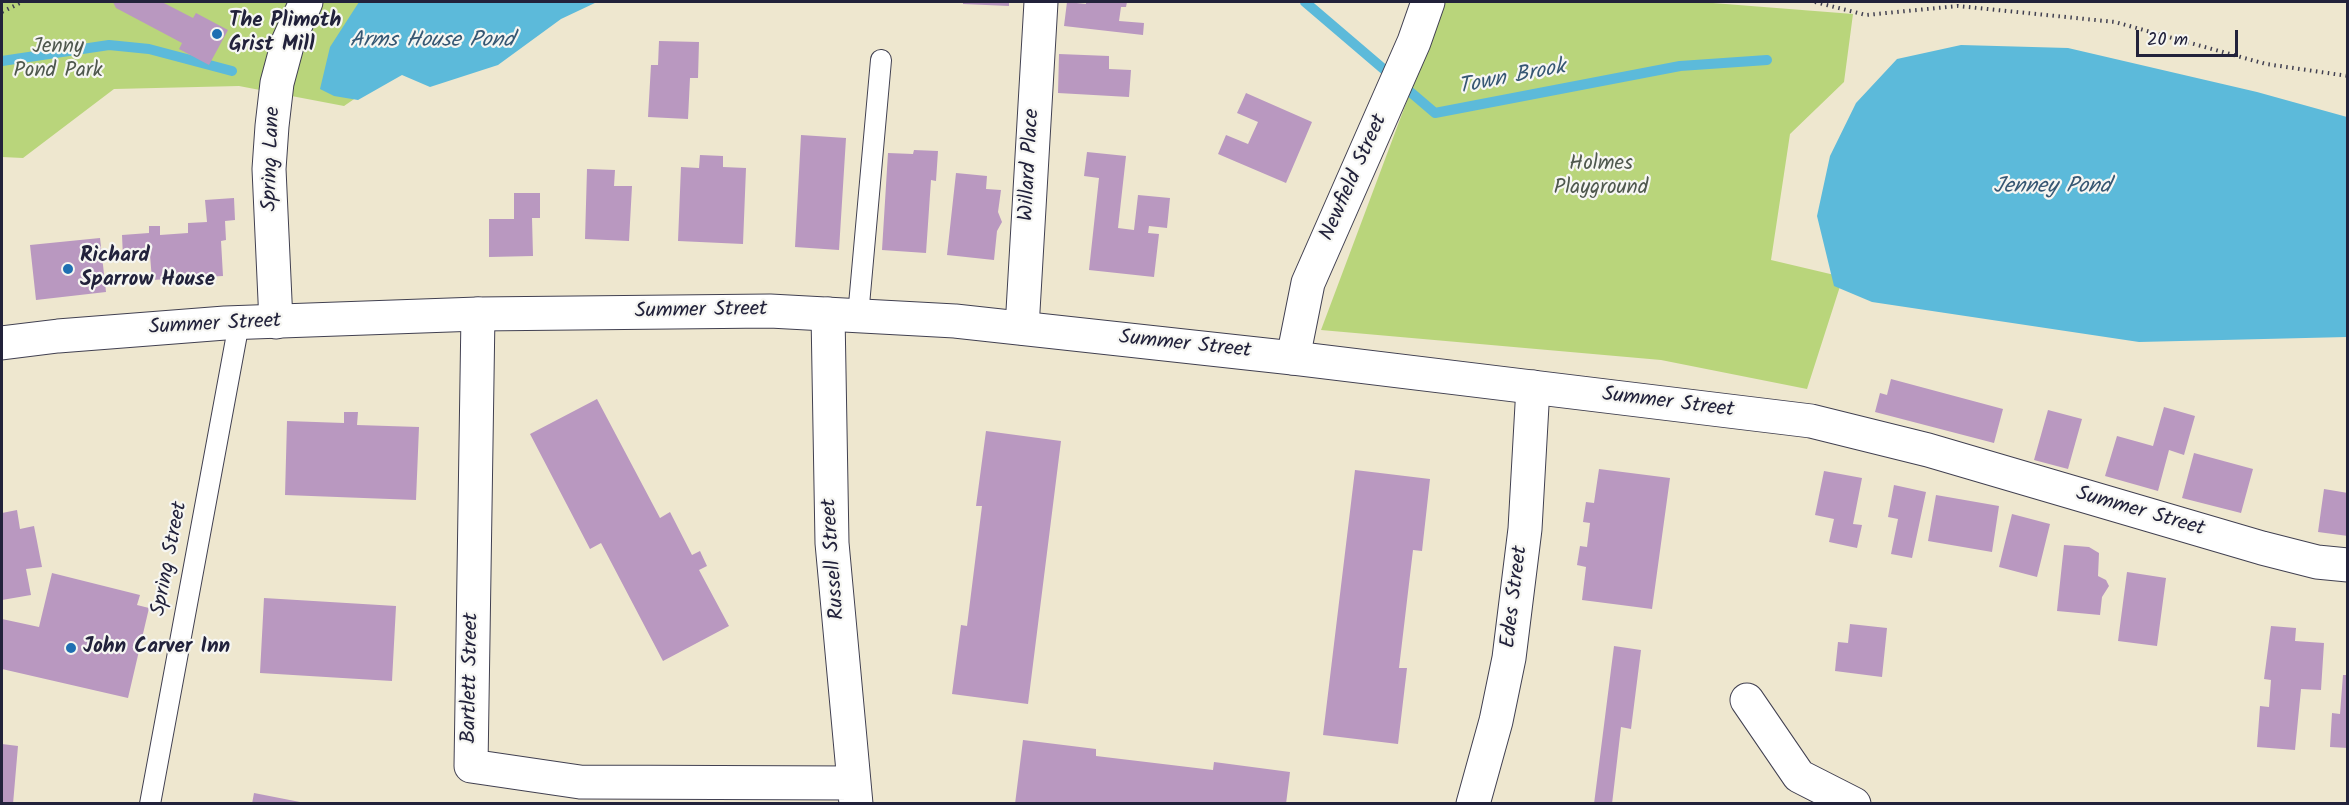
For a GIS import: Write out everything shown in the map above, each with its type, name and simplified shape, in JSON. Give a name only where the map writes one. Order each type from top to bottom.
[{"type":"street","name":"Spring Lane","points":[[276,322],[269,169],[272,126],[277,83],[288,42],[306,2]]},
{"type":"street","name":"Willard Place","points":[[1022,328],[1041,2]]},
{"type":"street","name":"Newfield Street","points":[[1293,358],[1308,283],[1386,108],[1428,2]]},
{"type":"street","name":"Summer Street","points":[[2,343],[58,336],[238,322],[478,314],[758,311],[1022,328],[1293,358],[1811,421],[1928,450],[2262,548],[2317,562],[2348,565]]},
{"type":"street","name":"Bartlett Street","points":[[478,314],[471,766],[580,782],[855,793]]},
{"type":"street","name":"Russell Street","points":[[843,315],[831,543],[855,793]]},
{"type":"street","name":"Edes Street","points":[[1473,804],[1496,721],[1510,648],[1525,529],[1533,387]]},
{"type":"street","points":[[1747,700],[1799,776],[1854,804]]},
{"type":"lane","points":[[843,315],[881,60]]},
{"type":"lane","name":"Spring Street","points":[[150,804],[238,322]]},
{"type":"path","points":[[2,12],[22,2]]},
{"type":"path","points":[[1815,2],[1866,15],[1958,6],[2115,22],[2266,64],[2348,76]]},
{"type":"green space","name":"Jenny Pond Park","points":[[2,2],[496,2],[344,106],[239,86],[114,89],[23,158],[2,157]]},
{"type":"green space","name":"Holmes Playground","points":[[1444,2],[1700,2],[1853,14],[1844,82],[1790,134],[1771,260],[1843,277],[1807,389],[1661,360],[1321,330]]},
{"type":"water","name":"Arms House Pond","points":[[359,2],[597,2],[561,19],[498,65],[430,87],[402,75],[358,100],[334,96],[320,89],[330,47]]},
{"type":"water","name":"Jenney Pond","points":[[1961,45],[2068,48],[2257,92],[2347,117],[2347,337],[2139,342],[1872,302],[1834,286],[1817,216],[1830,156],[1856,103],[1897,59]]},
{"type":"building","points":[[113,2],[162,2],[193,18],[196,13],[228,30],[209,65],[179,49],[182,43],[116,8]]},
{"type":"building","points":[[963,2],[1009,2],[1009,6],[963,4]]},
{"type":"building","points":[[1067,2],[1086,4],[1086,2],[1127,2],[1126,7],[1121,7],[1119,21],[1144,23],[1143,35],[1064,26]]},
{"type":"building","points":[[659,41],[699,42],[698,78],[690,78],[688,119],[648,117],[651,65],[658,65]]},
{"type":"building","points":[[1059,54],[1109,56],[1109,69],[1131,70],[1129,97],[1058,93]]},
{"type":"building","points":[[1246,93],[1312,122],[1286,183],[1218,154],[1226,135],[1248,144],[1258,122],[1237,113]]},
{"type":"building","points":[[801,135],[846,138],[839,250],[795,247]]},
{"type":"building","points":[[914,150],[938,151],[936,181],[931,180],[926,253],[882,250],[888,153],[913,154]]},
{"type":"building","points":[[1087,152],[1126,156],[1118,228],[1134,230],[1138,195],[1170,198],[1167,228],[1149,226],[1148,233],[1159,234],[1154,277],[1089,270],[1099,178],[1084,176]]},
{"type":"building","points":[[700,155],[723,156],[723,167],[746,168],[743,244],[678,241],[681,167],[699,168]]},
{"type":"building","points":[[587,169],[615,170],[614,186],[632,186],[629,241],[585,239]]},
{"type":"building","points":[[956,173],[987,176],[986,189],[1001,190],[998,212],[1002,222],[997,231],[994,260],[947,255]]},
{"type":"building","points":[[514,193],[540,193],[540,218],[532,218],[533,256],[489,257],[489,219],[514,219]]},
{"type":"building","points":[[234,198],[235,220],[225,221],[226,240],[221,241],[223,276],[152,280],[150,255],[123,257],[122,235],[149,233],[149,226],[160,226],[160,235],[188,233],[188,223],[207,222],[205,200]]},
{"type":"building","name":"Richard Sparrow House","points":[[100,238],[106,292],[36,300],[30,245]]},
{"type":"building","points":[[1891,379],[2003,409],[1994,443],[1875,412],[1880,393],[1887,395]]},
{"type":"building","points":[[597,399],[660,518],[670,512],[692,555],[700,551],[707,566],[699,570],[729,626],[663,661],[601,543],[590,549],[530,434]]},
{"type":"building","points":[[2164,407],[2195,416],[2184,455],[2169,450],[2158,491],[2105,476],[2117,436],[2153,446]]},
{"type":"building","points":[[2048,410],[2082,419],[2068,469],[2034,460]]},
{"type":"building","points":[[344,412],[358,412],[357,425],[419,427],[416,500],[285,495],[287,421],[344,423]]},
{"type":"building","points":[[986,431],[1061,441],[1028,704],[952,694],[961,625],[967,626],[982,506],[976,506]]},
{"type":"building","points":[[2194,453],[2253,469],[2241,513],[2182,498]]},
{"type":"building","points":[[1599,469],[1670,478],[1652,609],[1582,600],[1586,567],[1577,565],[1580,546],[1587,547],[1590,523],[1583,522],[1586,502],[1594,503]]},
{"type":"building","points":[[1355,470],[1430,479],[1422,551],[1413,550],[1399,668],[1407,668],[1398,744],[1323,735]]},
{"type":"building","points":[[1824,471],[1862,478],[1853,524],[1862,525],[1857,548],[1829,542],[1834,519],[1815,515]]},
{"type":"building","points":[[1894,485],[1926,492],[1912,558],[1891,554],[1898,519],[1888,517]]},
{"type":"building","points":[[2324,489],[2348,493],[2348,536],[2318,532]]},
{"type":"building","points":[[1936,495],[1999,506],[1992,552],[1928,541]]},
{"type":"building","points":[[17,510],[20,529],[34,526],[42,567],[26,569],[31,595],[2,600],[2,513]]},
{"type":"building","points":[[2012,514],[2050,524],[2037,577],[1999,567]]},
{"type":"building","points":[[2064,545],[2089,547],[2099,553],[2098,576],[2106,580],[2109,586],[2102,597],[2100,615],[2057,611]]},
{"type":"building","points":[[2127,572],[2166,578],[2157,646],[2118,641]]},
{"type":"building","name":"John Carver Inn","points":[[52,573],[140,595],[137,605],[149,608],[128,698],[2,669],[2,619],[39,627]]},
{"type":"building","points":[[264,598],[396,606],[392,681],[260,673]]},
{"type":"building","points":[[1850,624],[1887,628],[1882,677],[1835,671],[1838,642],[1848,643]]},
{"type":"building","points":[[2271,626],[2296,628],[2295,641],[2324,643],[2321,690],[2301,689],[2295,750],[2257,747],[2260,706],[2269,707],[2271,680],[2264,679]]},
{"type":"building","points":[[1614,646],[1641,650],[1631,729],[1621,727],[1612,804],[1594,804]]},
{"type":"building","points":[[2343,675],[2348,675],[2348,748],[2330,747],[2332,713],[2340,714]]},
{"type":"building","points":[[1023,740],[1096,749],[1096,756],[1213,770],[1214,762],[1290,772],[1286,804],[1015,804]]},
{"type":"building","points":[[2,744],[18,746],[13,804],[2,804]]},
{"type":"building","points":[[254,793],[300,802],[300,804],[252,804]]},
{"type":"waterway","name":"Town Brook","points":[[1305,2],[1435,113],[1680,66],[1767,60]]},
{"type":"waterway","name":"Town Brook","points":[[2,61],[109,45],[149,49],[232,71]]},
{"type":"place","name":"The Plimoth Grist Mill","points":[[217,34]]},
{"type":"place","name":"Richard Sparrow House","points":[[68,269]]},
{"type":"place","name":"John Carver Inn","points":[[71,648]]}]
